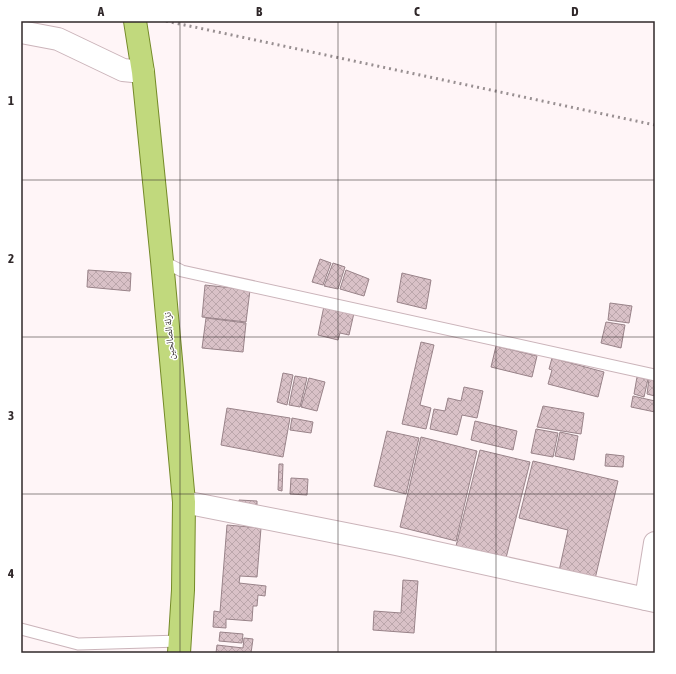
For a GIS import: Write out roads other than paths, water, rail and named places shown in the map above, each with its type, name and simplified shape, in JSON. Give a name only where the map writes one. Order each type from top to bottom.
[{"type":"main road","name":"نزلة الصالحين","points":[[135,21],[143,72],[184,502],[180,647]]},
{"type":"street","points":[[21,32],[58,39],[123,70],[143,72]]},
{"type":"street","points":[[184,502],[396,544],[650,600],[655,543]]},
{"type":"lane","points":[[162,261],[182,271],[655,375]]},
{"type":"lane","points":[[21,629],[78,644],[180,647]]},
{"type":"railway","points":[[166,21],[655,125]]}]
